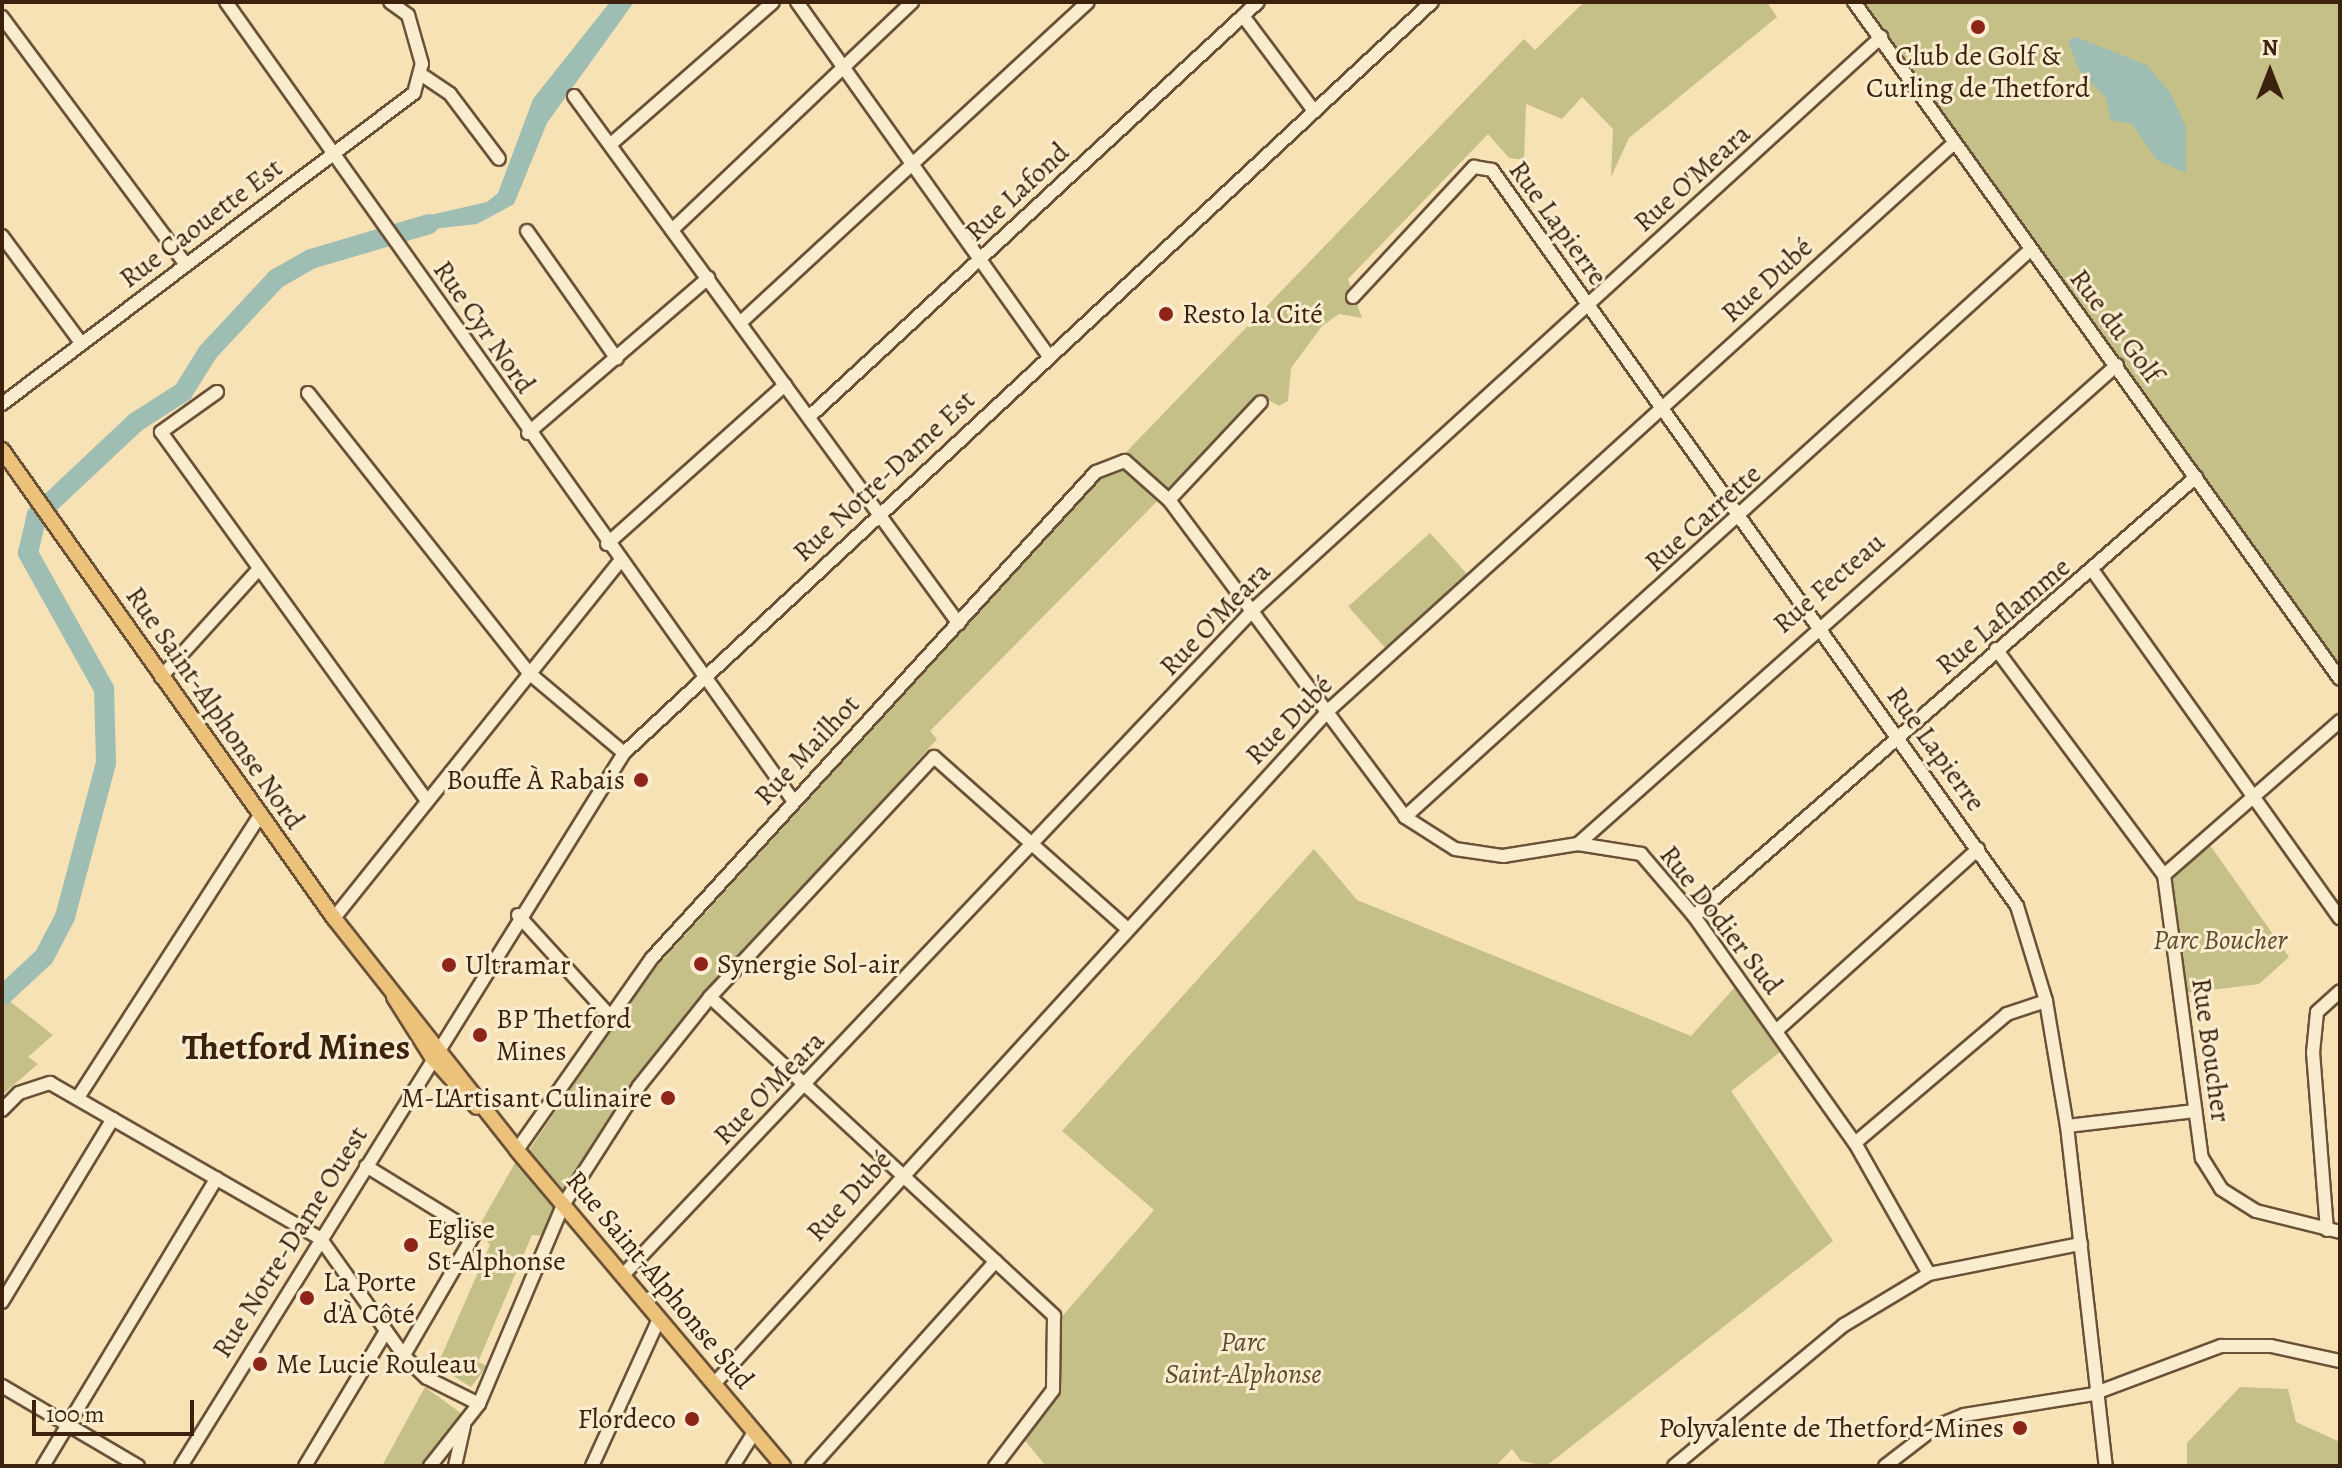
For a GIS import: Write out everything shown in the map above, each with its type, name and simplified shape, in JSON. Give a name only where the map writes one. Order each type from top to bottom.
[{"type":"main road","name":"Rue Saint-Alphonse Nord","points":[[2,450],[259,817],[392,992],[440,1044]]},
{"type":"main road","name":"Rue Saint-Alphonse Nord","points":[[392,992],[432,1057]]},
{"type":"main road","name":"Rue Saint-Alphonse Sud","points":[[440,1044],[517,1150],[783,1466]]},
{"type":"main road","name":"Rue Saint-Alphonse Sud","points":[[432,1057],[498,1126]]},
{"type":"street","name":"Rue Cyr Nord","points":[[226,2],[335,152],[619,562],[792,799]]},
{"type":"street","points":[[390,2],[409,8],[422,75],[450,94],[499,159]]},
{"type":"street","points":[[611,144],[773,2]]},
{"type":"street","points":[[797,2],[1049,356]]},
{"type":"street","points":[[672,230],[912,2]]},
{"type":"street","points":[[740,323],[1088,2]]},
{"type":"street","name":"Rue Lafond","points":[[809,417],[1258,2]]},
{"type":"street","name":"Rue Notre-Dame Est","points":[[440,1044],[518,915],[624,753],[1432,2]]},
{"type":"street","name":"Rue du Golf","points":[[1854,2],[2340,679]]},
{"type":"street","points":[[1243,16],[1314,111]]},
{"type":"street","points":[[2,17],[186,265]]},
{"type":"street","name":"Rue O'Meara","points":[[624,1274],[1034,845],[1254,609],[1881,37]]},
{"type":"street","name":"Rue Caouette Est","points":[[2,404],[414,93],[422,75]]},
{"type":"street","points":[[574,96],[959,624]]},
{"type":"street","name":"Rue Dubé","points":[[714,1384],[901,1173],[1329,710],[1954,143]]},
{"type":"street","name":"Rue Lapierre","points":[[1353,297],[1480,165],[1492,170],[1738,520],[1899,738],[2017,906],[2046,1001],[2067,1126],[2081,1244],[2093,1394],[2106,1466]]},
{"type":"street","points":[[527,231],[617,359]]},
{"type":"street","points":[[2,236],[82,344]]},
{"type":"street","name":"Rue Carrette","points":[[1405,817],[1738,520],[2030,250]]},
{"type":"street","points":[[528,433],[708,278]]},
{"type":"street","name":"Rue Fecteau","points":[[1578,844],[1816,625],[2117,365]]},
{"type":"street","points":[[607,544],[785,385]]},
{"type":"street","points":[[217,392],[161,432],[427,801]]},
{"type":"street","points":[[308,393],[529,673],[624,753]]},
{"type":"street","points":[[1169,500],[1261,402]]},
{"type":"street","name":"Rue Mailhot","points":[[517,1150],[609,1015],[792,799],[1108,463],[1133,463],[1169,500]]},
{"type":"street","name":"Rue Laflamme","points":[[1694,916],[1899,738],[1996,649],[2093,571],[2196,477]]},
{"type":"street","name":"Rue Dodier Sud","points":[[1169,500],[1254,609],[1405,817],[1455,849],[1503,856],[1578,844],[1641,854],[1694,916],[1855,1143],[1929,1274]]},
{"type":"street","points":[[334,918],[619,562]]},
{"type":"street","points":[[161,677],[258,570]]},
{"type":"street","points":[[2093,571],[2257,795],[2340,918]]},
{"type":"street","name":"Rue Boucher","points":[[1996,649],[2164,875],[2202,1158],[2221,1189],[2256,1211],[2334,1231]]},
{"type":"street","points":[[2164,875],[2340,721]]},
{"type":"street","points":[[430,1466],[479,1404],[563,1205],[639,1086],[710,997],[934,757],[1128,929]]},
{"type":"street","points":[[79,1096],[259,817]]},
{"type":"street","points":[[1776,1031],[1978,849]]},
{"type":"street","points":[[518,915],[609,1015]]},
{"type":"street","points":[[2334,1231],[2313,1053],[2317,1012],[2340,991]]},
{"type":"street","points":[[710,997],[807,1083],[1054,1316],[1053,1390],[995,1466]]},
{"type":"street","points":[[1855,1143],[2007,1014],[2046,1001]]},
{"type":"street","name":"Rue Notre-Dame Ouest","points":[[181,1466],[440,1044]]},
{"type":"street","points":[[2,1110],[19,1093],[50,1083],[79,1096],[113,1119],[320,1238],[404,1355],[427,1378],[479,1404]]},
{"type":"street","points":[[2067,1126],[2195,1111]]},
{"type":"street","points":[[2,1302],[113,1119]]},
{"type":"street","points":[[366,1166],[475,1233],[404,1355]]},
{"type":"street","points":[[43,1466],[217,1178]]},
{"type":"street","points":[[1674,1466],[1844,1325],[1929,1274],[2081,1244]]},
{"type":"street","points":[[812,1466],[996,1261]]},
{"type":"street","points":[[592,1466],[659,1319]]},
{"type":"street","points":[[305,1466],[386,1331]]},
{"type":"street","points":[[1885,1466],[1937,1426],[1964,1415],[2093,1394],[2221,1346],[2271,1346],[2340,1361]]},
{"type":"street","points":[[2,1386],[138,1466]]},
{"type":"street","points":[[455,1466],[464,1426]]},
{"type":"street","points":[[733,1466],[754,1432]]},
{"type":"green space","points":[[1584,2],[1767,2],[1777,17],[1629,138],[1611,177],[1613,129],[1582,97],[1562,119],[1526,104],[1524,160],[1509,158],[1488,134],[1348,279],[1362,318],[1339,314],[1322,326],[1291,368],[1288,401],[1279,406],[1261,396],[930,731],[937,739],[636,1077],[564,1190],[529,1150],[649,975],[1107,472],[1524,39],[1535,50]]},
{"type":"green space","points":[[1854,2],[2340,2],[2340,679]]},
{"type":"green space","points":[[1430,533],[1471,579],[1390,653],[1348,607]]},
{"type":"green space","name":"Parc Boucher","points":[[2207,841],[2289,957],[2259,984],[2179,994],[2164,875]]},
{"type":"green space","name":"Parc Saint-Alphonse","points":[[1314,849],[1357,900],[1691,1036],[1735,987],[1780,1052],[1731,1091],[1833,1241],[1546,1466],[1521,1461],[1512,1449],[1496,1466],[1046,1466],[1021,1436],[1047,1405],[1054,1326],[1154,1210],[1062,1131]]},
{"type":"green space","points":[[3,996],[53,1035],[28,1057],[38,1064],[2,1095]]},
{"type":"green space","points":[[515,1163],[555,1209],[542,1236],[532,1235],[478,1362],[487,1366],[471,1387],[437,1366],[490,1245],[478,1228]]},
{"type":"green space","points":[[425,1387],[465,1416],[425,1466],[382,1466]]},
{"type":"green space","points":[[2240,1387],[2288,1389],[2296,1422],[2340,1442],[2340,1466],[2187,1466],[2187,1443]]},
{"type":"water","points":[[610,2],[634,2],[547,123],[514,204],[477,224],[405,232],[404,221],[487,202],[498,193],[533,99]]},
{"type":"water","points":[[2076,37],[2147,65],[2171,94],[2186,127],[2186,173],[2157,160],[2132,124],[2111,120],[2106,98],[2079,70],[2068,40]]},
{"type":"waterway","points":[[2,996],[44,957],[65,917],[106,763],[104,689],[28,553],[37,515],[136,422],[183,392],[208,352],[276,279],[311,259],[429,224]]},
{"type":"place","name":"Club de Golf & Curling de Thetford","points":[[1978,27]]},
{"type":"place","name":"Resto la Cité","points":[[1166,314]]},
{"type":"place","name":"Bouffe À Rabais","points":[[641,780]]},
{"type":"place","name":"Synergie Sol-air","points":[[701,964]]},
{"type":"place","name":"Ultramar","points":[[449,965]]},
{"type":"place","name":"BP Thetford Mines","points":[[480,1035]]},
{"type":"place","name":"M-L'Artisant Culinaire","points":[[668,1098]]},
{"type":"place","name":"Eglise St-Alphonse","points":[[411,1245]]},
{"type":"place","name":"La Porte d'À Côté","points":[[307,1298]]},
{"type":"place","name":"Me Lucie Rouleau","points":[[260,1364]]},
{"type":"place","name":"Flordeco","points":[[692,1419]]},
{"type":"place","name":"Polyvalente de Thetford-Mines","points":[[2020,1428]]},
{"type":"district","name":"Thetford Mines","points":[[296,1047]]}]
